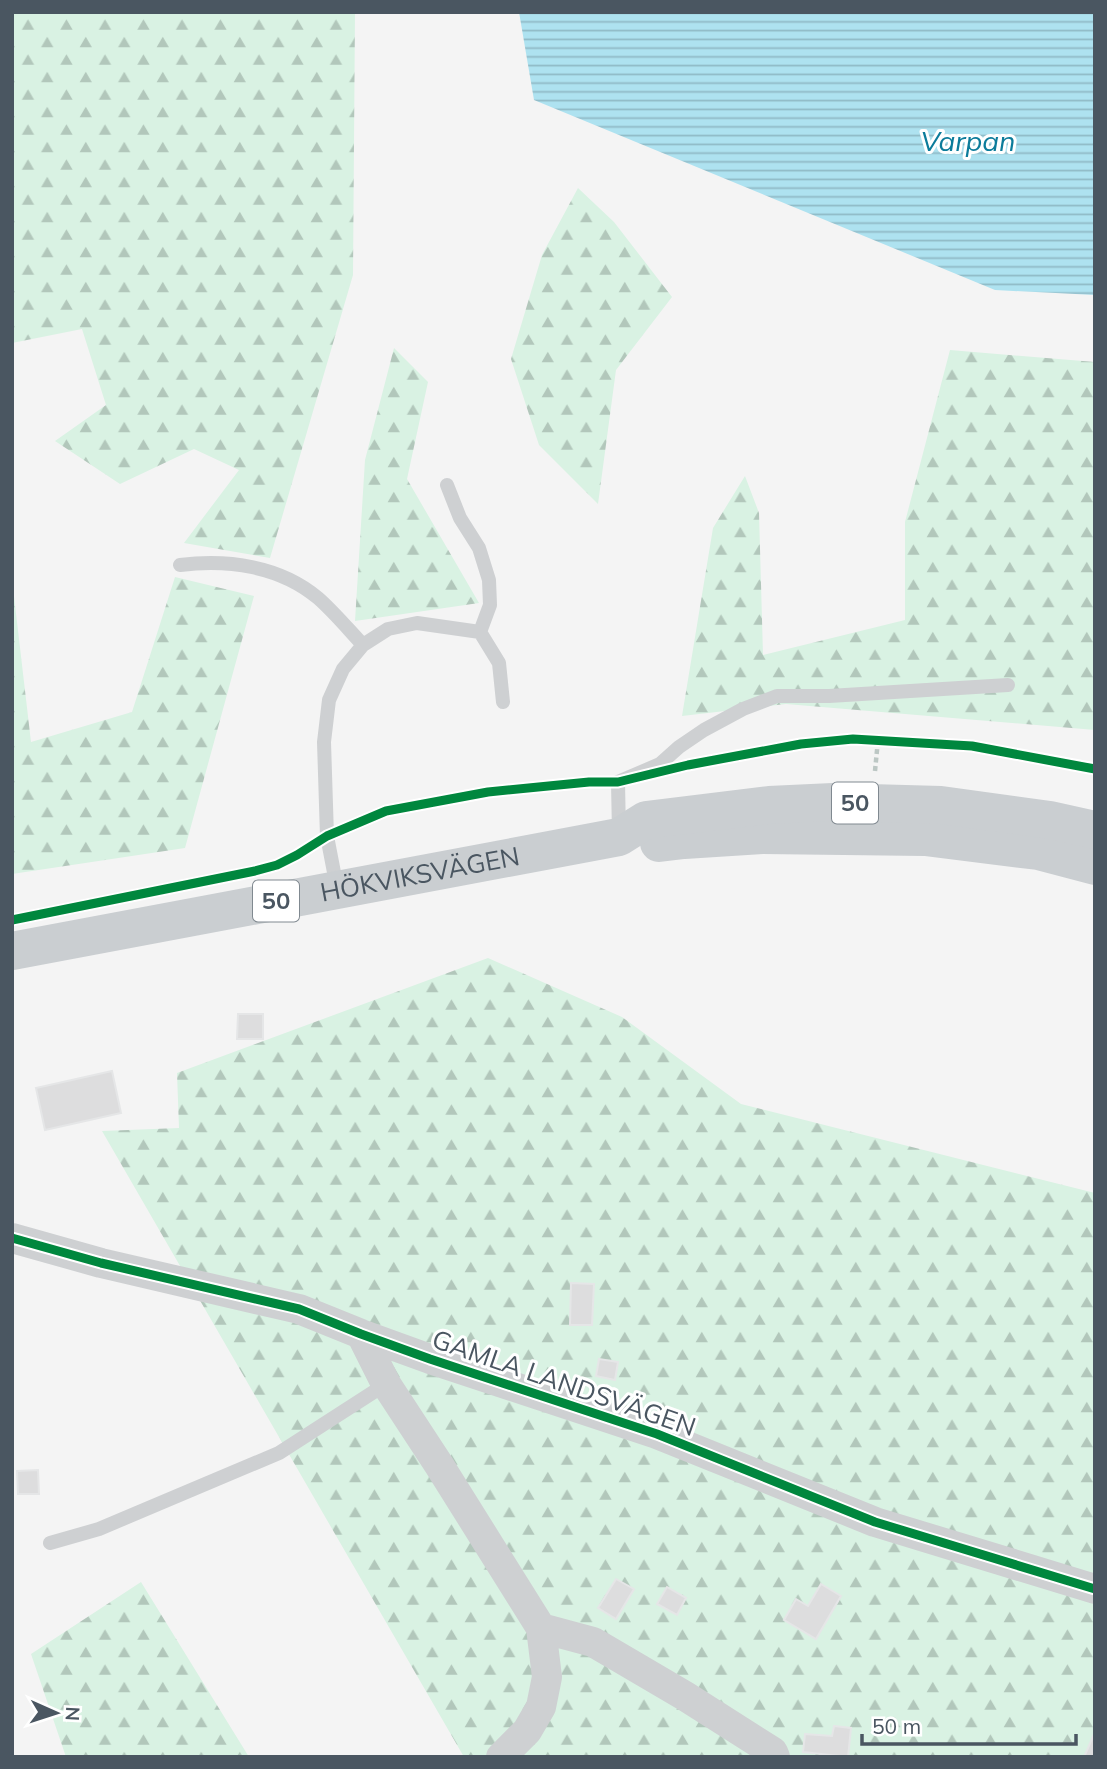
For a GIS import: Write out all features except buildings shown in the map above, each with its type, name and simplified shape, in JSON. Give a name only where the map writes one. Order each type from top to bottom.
[{"type":"main road","name":"HÖKVIKSVÄGEN","points":[[12,951],[620,836],[646,820],[769,805],[833,802],[941,805],[1050,820],[1095,830]]},
{"type":"main road","name":"HÖKVIKSVÄGEN","points":[[620,836],[651,844],[762,835],[925,837],[1038,851],[1095,866]]},
{"type":"street","name":"GAMLA LANDSVÄGEN","points":[[12,1238],[100,1263],[299,1309],[430,1359],[657,1434],[875,1522],[1095,1589]]},
{"type":"street","points":[[360,1334],[386,1384],[447,1476],[541,1628],[547,1677],[541,1707],[527,1731],[500,1757]]},
{"type":"street","points":[[541,1628],[593,1642],[685,1696],[773,1752],[775,1757]]},
{"type":"lane","points":[[447,485],[460,519],[479,548],[489,580],[490,605],[480,632]]},
{"type":"lane","points":[[180,565],[246,565],[296,582],[318,598],[363,645]]},
{"type":"lane","points":[[337,889],[327,836],[324,742],[329,700],[343,669],[363,645],[388,629],[417,623],[480,632]]},
{"type":"lane","points":[[480,632],[499,663],[503,702]]},
{"type":"lane","points":[[620,836],[618,782],[660,764],[679,747],[743,709],[777,696],[829,696],[1007,685]]},
{"type":"lane","points":[[50,1543],[99,1529],[279,1453],[386,1384]]},
{"type":"path","points":[[865,740],[891,741]]},
{"type":"path","points":[[874,777],[878,740]]},
{"type":"green space","points":[[12,12],[355,12],[353,275],[270,558],[184,543],[239,470],[194,449],[120,484],[55,441],[106,405],[82,329],[12,343]]},
{"type":"green space","points":[[578,188],[614,222],[672,297],[616,370],[598,504],[539,445],[511,359],[542,255]]},
{"type":"green space","points":[[394,348],[428,382],[407,479],[479,603],[355,621],[365,460]]},
{"type":"green space","points":[[950,350],[1095,362],[1095,730],[786,704],[682,716],[713,528],[745,476],[759,513],[763,655],[905,620],[905,522]]},
{"type":"green space","points":[[175,577],[254,596],[185,848],[12,874],[12,579],[31,742],[132,712]]},
{"type":"green space","points":[[488,958],[622,1017],[741,1104],[1095,1193],[1095,1757],[464,1757],[102,1131],[179,1128],[177,1073]]},
{"type":"green space","points":[[141,1582],[249,1757],[66,1757],[31,1654]]},
{"type":"water","name":"Varpan","points":[[519,12],[1095,12],[1095,295],[995,290],[534,100]]},
{"type":"cycle path","points":[[12,920],[277,865],[327,836],[386,811],[488,792],[589,782],[618,782],[688,765],[801,744],[853,739],[972,746],[1095,769]]},
{"type":"cycle path","points":[[12,1238],[101,1263],[299,1309],[430,1359],[657,1434],[875,1522],[1095,1589]]}]
